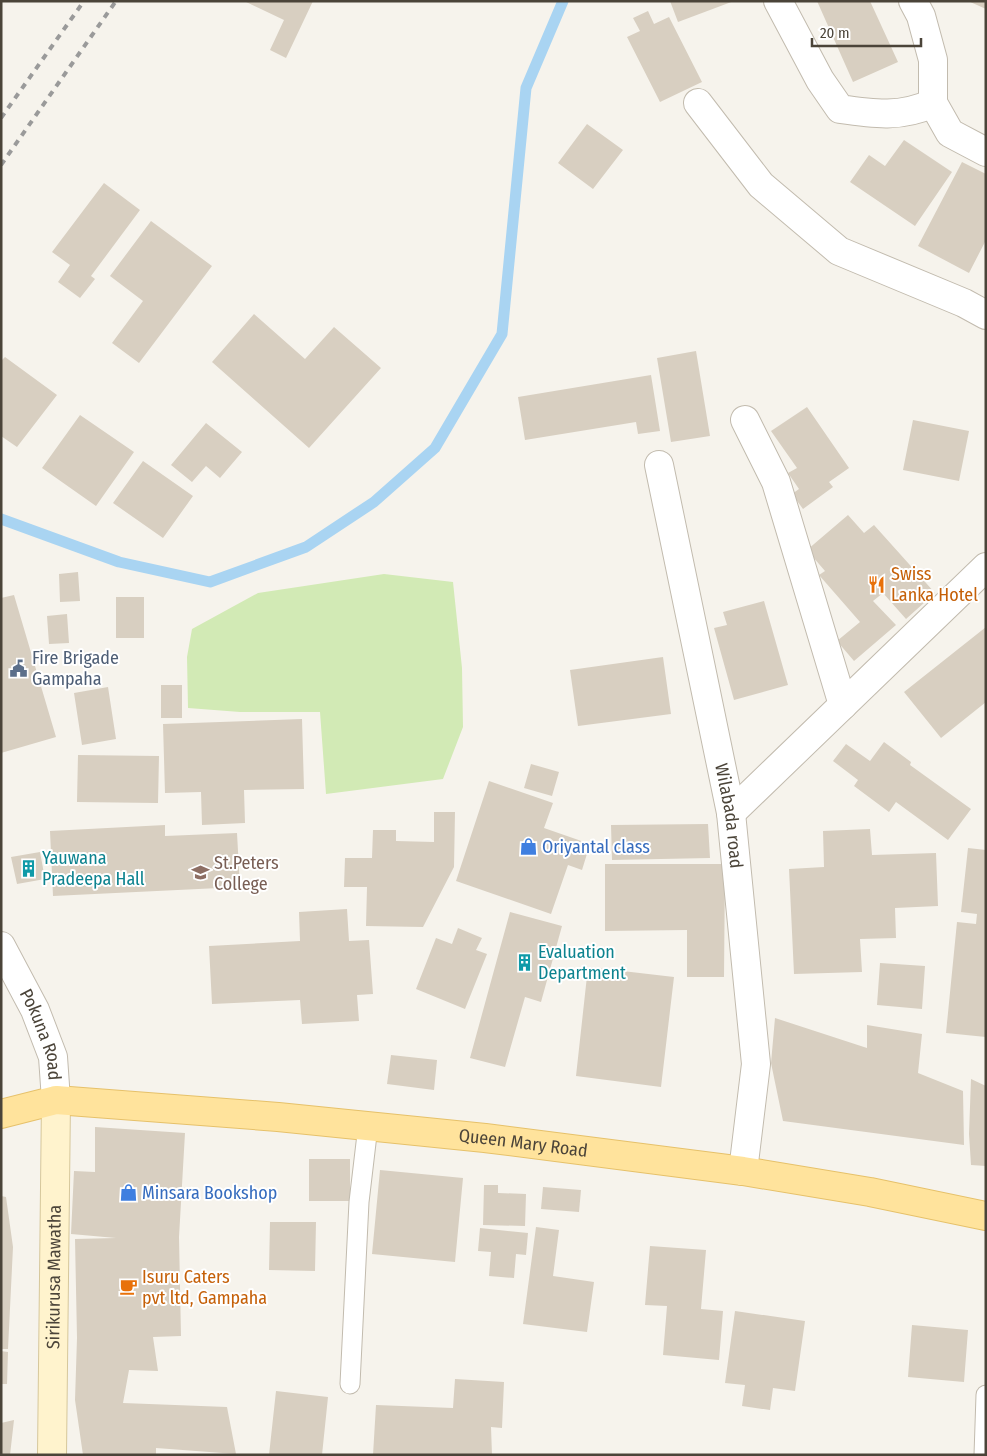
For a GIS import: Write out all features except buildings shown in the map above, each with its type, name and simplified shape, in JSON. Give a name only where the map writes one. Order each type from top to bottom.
[{"type":"main road","name":"Queen Mary Road","points":[[1,1114],[56,1100],[368,1126],[612,1153],[743,1171],[870,1192],[986,1216]]},
{"type":"street","points":[[778,1],[820,80],[840,109],[881,115],[916,111],[934,103]]},
{"type":"street","points":[[913,1],[921,16],[934,60],[934,103],[950,133],[986,152]]},
{"type":"street","points":[[698,103],[761,185],[839,251],[964,303],[986,315]]},
{"type":"street","points":[[745,420],[776,482],[843,705]]},
{"type":"street","name":"Wilabada road","points":[[659,465],[731,813],[756,1064],[743,1171]]},
{"type":"street","points":[[731,813],[986,568]]},
{"type":"street","name":"Pokuna Road","points":[[1,946],[34,1010],[52,1057],[56,1100]]},
{"type":"street","name":"Sirikurusa Mawatha","points":[[52,1455],[56,1100]]},
{"type":"lane","points":[[350,1384],[359,1202],[368,1126]]},
{"type":"lane","points":[[984,1455],[986,1396]]},
{"type":"green space","points":[[384,574],[453,582],[462,668],[463,727],[443,779],[326,794],[320,712],[240,712],[188,708],[187,657],[192,629],[258,593]]},
{"type":"waterway","points":[[1,519],[119,562],[210,582],[306,547],[374,502],[435,448],[502,334],[526,88],[563,1]]},
{"type":"railway","points":[[1,118],[84,1]]},
{"type":"railway","points":[[1,165],[116,1]]},
{"type":"place","name":"Swiss Lanka Hotel","points":[[877,584]]},
{"type":"place","name":"Fire Brigade Gampaha","points":[[18,668]]},
{"type":"place","name":"Oriyantal class","points":[[528,847]]},
{"type":"place","name":"Yauwana Pradeepa Hall","points":[[28,868]]},
{"type":"place","name":"St.Peters College","points":[[200,873]]},
{"type":"place","name":"Evaluation Department","points":[[524,962]]},
{"type":"place","name":"Minsara Bookshop","points":[[128,1193]]},
{"type":"place","name":"Isuru Caters pvt ltd, Gampaha","points":[[128,1287]]}]
